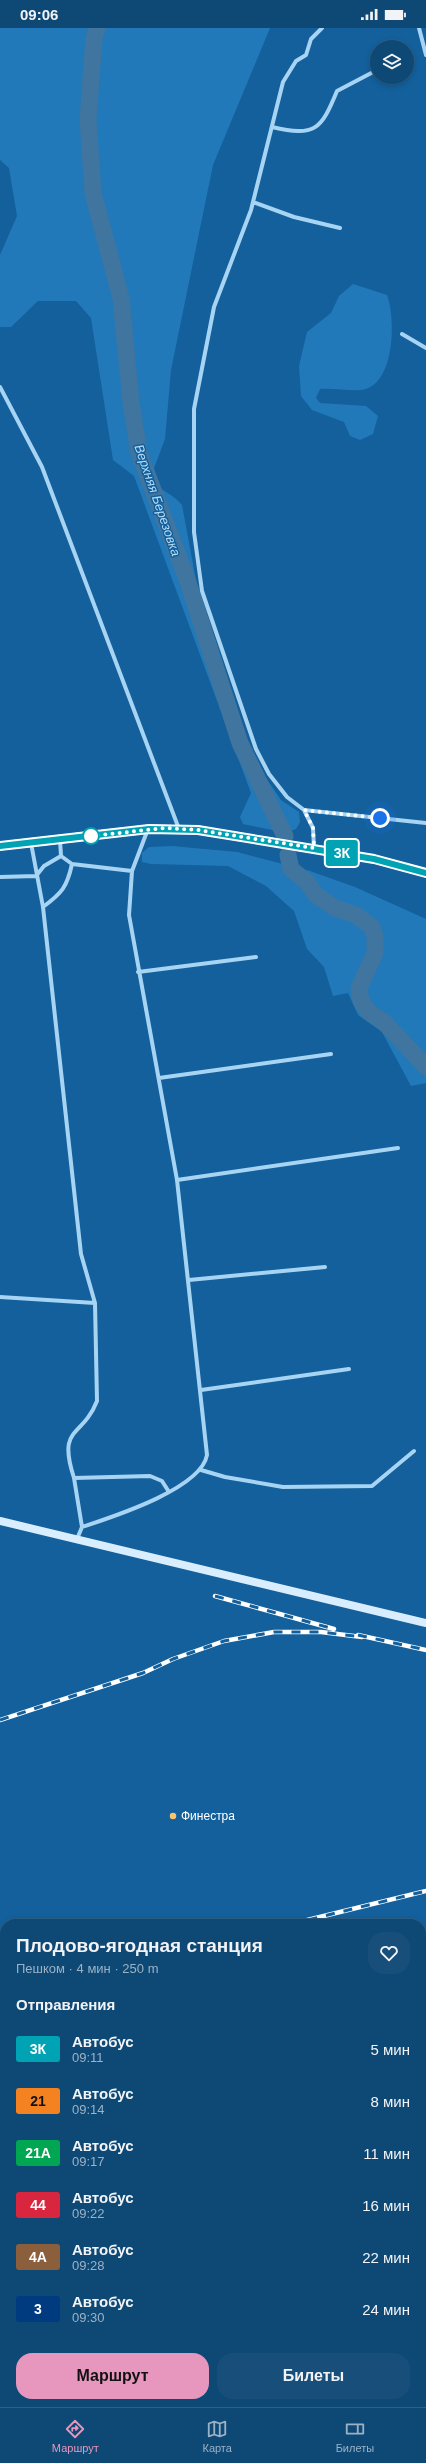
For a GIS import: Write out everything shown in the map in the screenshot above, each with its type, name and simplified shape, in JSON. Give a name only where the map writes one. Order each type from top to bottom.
[{"type":"main road","points":[[0,846],[149,829],[179,829],[314,848],[374,859],[426,873]]},
{"type":"street","points":[[314,848],[313,828],[304,810],[287,797],[269,774],[256,750],[202,591],[194,532],[194,410],[214,307],[253,202],[283,82],[296,60],[306,55],[311,39],[322,28]]},
{"type":"street","points":[[419,28],[426,55]]},
{"type":"street","points":[[272,128],[304,132],[315,127],[325,119],[337,91],[370,74]]},
{"type":"street","points":[[253,202],[294,217],[340,228]]},
{"type":"street","points":[[402,334],[426,348]]},
{"type":"street","points":[[0,387],[42,467],[179,829]]},
{"type":"street","points":[[304,810],[426,823]]},
{"type":"street","points":[[82,1527],[126,1512],[169,1492],[201,1470],[207,1456],[177,1180],[138,972],[129,914],[132,871],[149,829]]},
{"type":"street","points":[[60,840],[61,856]]},
{"type":"street","points":[[31,843],[43,907],[81,1254],[95,1304],[97,1401],[94,1408],[69,1438],[68,1456],[74,1478],[82,1527],[77,1539]]},
{"type":"street","points":[[61,856],[72,864],[132,871]]},
{"type":"street","points":[[0,877],[36,876],[44,866],[61,856]]},
{"type":"street","points":[[43,907],[57,896],[67,884],[72,864]]},
{"type":"street","points":[[138,972],[256,957]]},
{"type":"street","points":[[159,1078],[331,1054]]},
{"type":"street","points":[[177,1180],[398,1148]]},
{"type":"street","points":[[189,1280],[325,1267]]},
{"type":"street","points":[[0,1297],[95,1304]]},
{"type":"street","points":[[201,1390],[348,1369]]},
{"type":"street","points":[[201,1470],[225,1477],[282,1487],[372,1486],[414,1451]]},
{"type":"street","points":[[74,1478],[150,1476],[162,1481],[169,1492]]},
{"type":"street","points":[[0,1521],[426,1623]]},
{"type":"shaded area","points":[[0,28],[270,28],[213,165],[171,370],[165,439],[153,471],[154,484],[182,505],[198,591],[246,744],[255,762],[281,800],[299,812],[300,822],[296,829],[286,833],[243,824],[240,817],[251,793],[134,476],[113,460],[91,318],[76,301],[38,301],[11,327],[0,327],[0,255],[17,216],[9,168],[0,160]]},
{"type":"shaded area","points":[[353,284],[387,295],[392,319],[392,335],[387,365],[381,377],[372,386],[361,390],[320,389],[316,398],[320,403],[366,406],[378,416],[373,434],[360,440],[350,436],[344,422],[312,410],[301,396],[299,366],[307,332],[331,313],[339,296]]},
{"type":"shaded area","points":[[172,846],[237,852],[310,871],[355,887],[426,919],[426,1083],[411,1086],[382,1032],[358,1015],[348,993],[333,996],[324,967],[307,949],[294,911],[266,886],[228,866],[151,864],[142,862],[142,853],[149,847]]},
{"type":"waterway","name":"Верхняя Березовка","points":[[97,28],[94,38],[88,120],[93,193],[121,298],[131,402],[139,453],[187,579],[240,743],[285,836]]},
{"type":"waterway","points":[[288,855],[291,869],[307,882],[316,895],[335,908],[356,915],[372,927],[375,937],[375,953],[359,988],[361,1001],[369,1012],[385,1023],[426,1067]]},
{"type":"railway","points":[[215,1596],[334,1629]]},
{"type":"railway","points":[[0,1720],[143,1673],[173,1659],[224,1641],[274,1632],[321,1632],[362,1637]]},
{"type":"railway","points":[[358,1635],[426,1650]]},
{"type":"railway","points":[[311,1919],[426,1891]]},
{"type":"bus line","name":"3К","points":[[0,846],[149,829],[165,828],[198,830],[374,859],[426,873]]},
{"type":"place","name":"Финестра","points":[[173,1816]]},
{"type":"route","points":[[91,836],[165,828],[198,830],[314,848],[313,828],[304,810],[380,818]]}]
